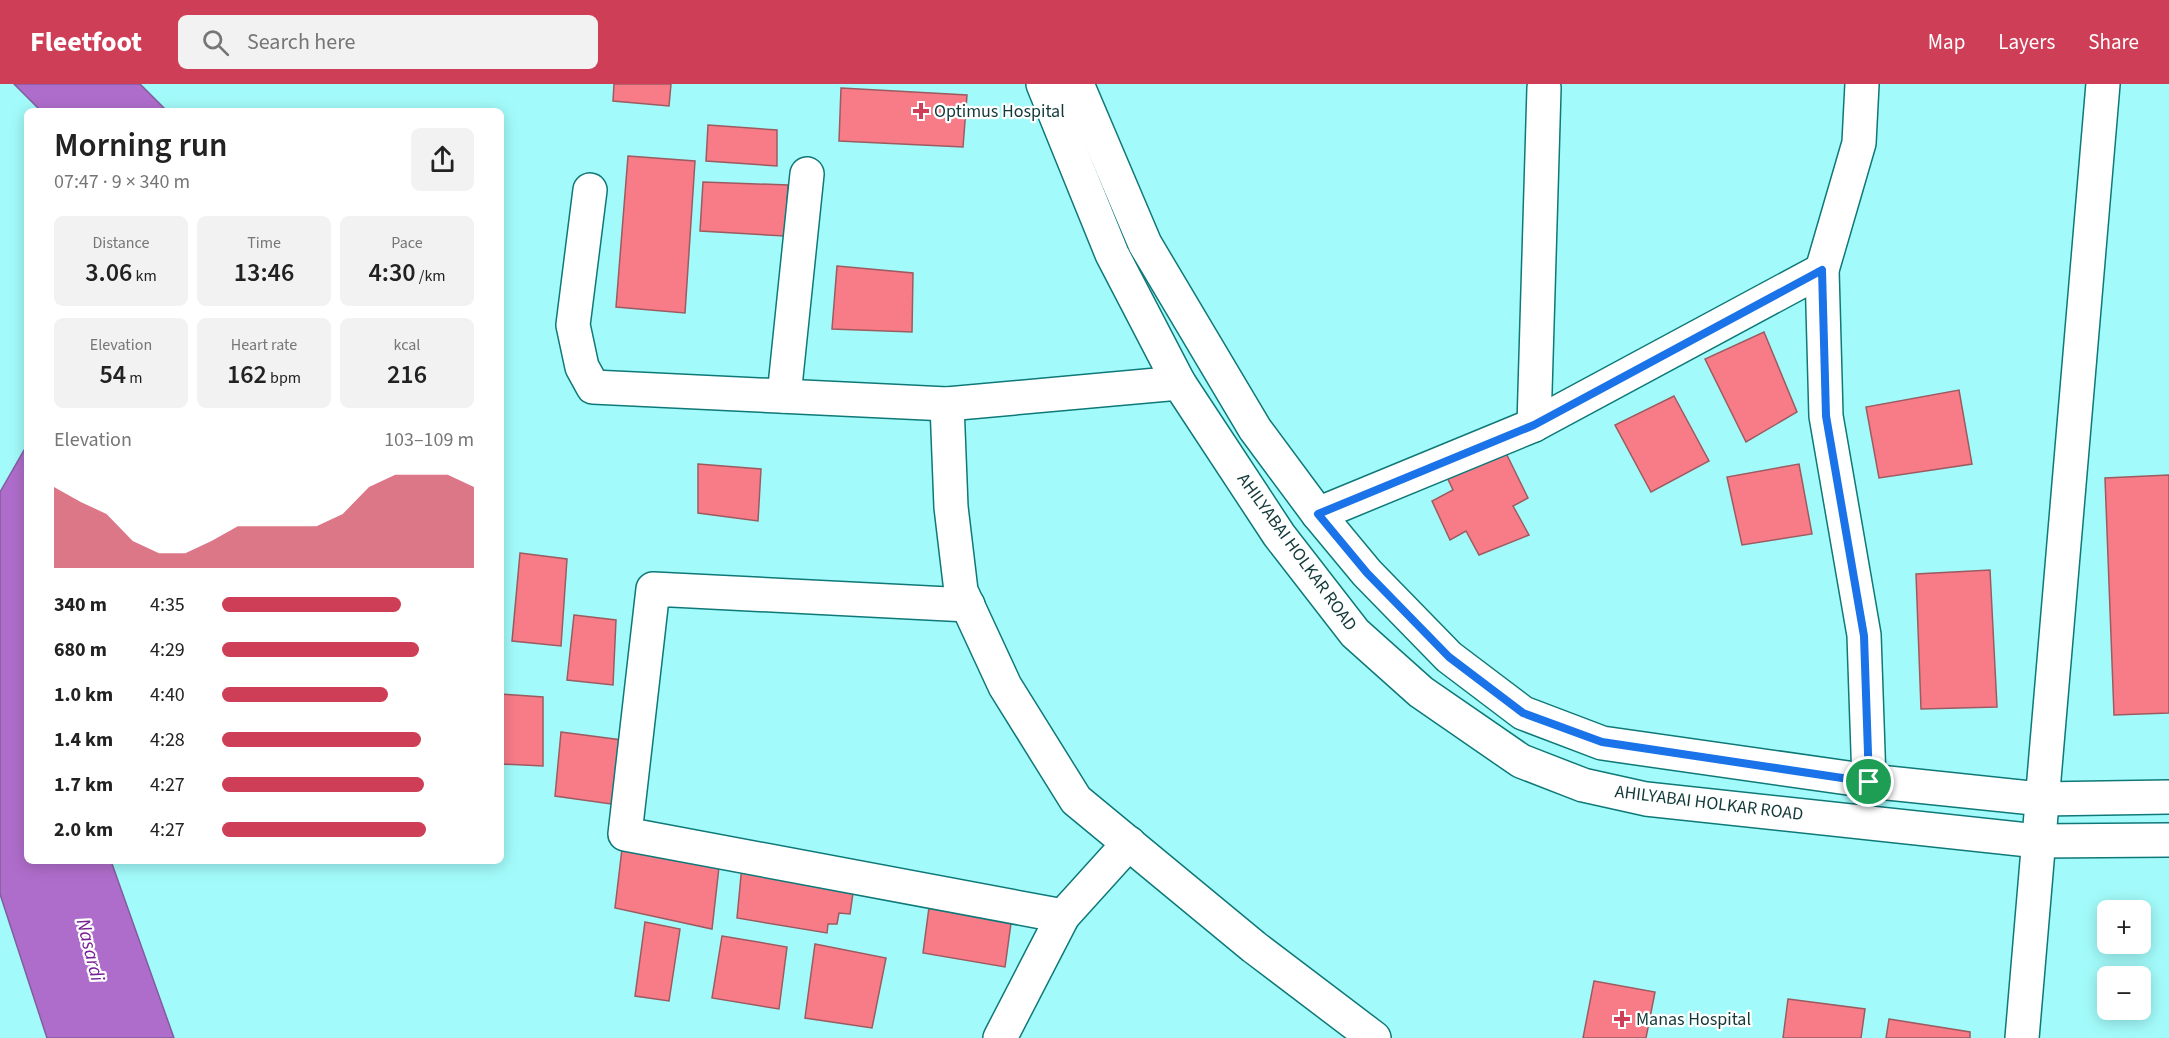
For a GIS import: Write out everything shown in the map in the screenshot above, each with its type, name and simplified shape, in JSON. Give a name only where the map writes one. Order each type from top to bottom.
[{"type":"street","name":"AHILYABAI HOLKAR ROAD","points":[[1043,84],[1112,254],[1179,383],[1279,535],[1355,633],[1421,692],[1521,761],[1582,785],[1647,799],[2037,841],[2169,840]]},
{"type":"street","points":[[1077,84],[1145,244],[1255,429],[1318,514],[1367,573],[1449,657],[1523,713],[1602,742],[1869,782],[2041,799],[2169,797]]},
{"type":"street","points":[[1862,84],[1858,143],[1822,270],[1826,416],[1864,636],[1869,782]]},
{"type":"street","points":[[2022,1038],[2103,84]]},
{"type":"street","points":[[1534,425],[1544,88]]},
{"type":"street","points":[[784,396],[807,174]]},
{"type":"street","points":[[590,190],[573,325],[582,367],[592,387],[947,404],[1179,383]]},
{"type":"street","points":[[1318,514],[1534,425],[1822,270]]},
{"type":"street","points":[[947,404],[951,507],[961,591],[1005,686],[1076,800],[1254,947],[1374,1038]]},
{"type":"street","points":[[968,605],[653,589],[625,834],[1062,916]]},
{"type":"street","points":[[1000,1038],[1062,916],[1129,843]]},
{"type":"water","points":[[14,84],[140,84],[164,108],[38,108]]},
{"type":"water","name":"Nasardi","points":[[24,450],[24,864],[112,864],[174,1038],[47,1038],[0,894],[0,492]]},
{"type":"building","points":[[614,84],[671,84],[669,106],[613,101]]},
{"type":"building","points":[[841,88],[967,95],[963,147],[839,141]]},
{"type":"building","points":[[708,125],[777,130],[777,166],[706,161]]},
{"type":"building","points":[[628,156],[695,161],[685,313],[616,307]]},
{"type":"building","points":[[703,182],[788,185],[785,236],[700,231]]},
{"type":"building","points":[[837,266],[913,273],[912,332],[832,329]]},
{"type":"building","points":[[1764,332],[1797,412],[1746,442],[1705,359]]},
{"type":"building","points":[[1959,390],[1972,464],[1879,478],[1866,407]]},
{"type":"building","points":[[1674,396],[1709,461],[1651,492],[1615,425]]},
{"type":"building","points":[[1504,449],[1528,498],[1513,506],[1529,535],[1479,555],[1466,531],[1450,540],[1432,501],[1453,490],[1446,475]]},
{"type":"building","points":[[698,464],[761,469],[758,521],[698,513]]},
{"type":"building","points":[[1799,464],[1812,534],[1742,545],[1727,477]]},
{"type":"building","points":[[2169,475],[2169,713],[2114,715],[2105,478]]},
{"type":"building","points":[[520,553],[567,559],[561,646],[512,641]]},
{"type":"building","points":[[1990,570],[1997,707],[1921,709],[1916,574]]},
{"type":"building","points":[[574,615],[616,620],[613,685],[567,680]]},
{"type":"building","points":[[504,694],[543,697],[543,766],[504,764]]},
{"type":"building","points":[[561,732],[622,740],[618,805],[555,796]]},
{"type":"building","points":[[622,849],[719,867],[712,929],[615,908]]},
{"type":"building","points":[[742,865],[854,886],[850,914],[839,913],[837,924],[828,924],[827,933],[737,918]]},
{"type":"building","points":[[930,900],[1012,916],[1005,967],[923,953]]},
{"type":"building","points":[[645,922],[680,929],[669,1001],[635,996]]},
{"type":"building","points":[[722,936],[787,947],[779,1009],[712,998]]},
{"type":"building","points":[[815,944],[886,958],[872,1028],[805,1018]]},
{"type":"building","points":[[1594,981],[1655,992],[1646,1038],[1583,1038]]},
{"type":"building","points":[[1788,999],[1865,1009],[1861,1038],[1783,1038]]},
{"type":"building","points":[[1889,1019],[1970,1032],[1970,1038],[1886,1038]]},
{"type":"place","name":"Optimus Hospital","points":[[921,111]]},
{"type":"place","name":"Manas Hospital","points":[[1622,1019]]},
{"type":"route","points":[[1822,270],[1826,416],[1864,636],[1869,782],[1602,742],[1523,713],[1449,657],[1367,573],[1318,514],[1534,425],[1822,270]]}]
